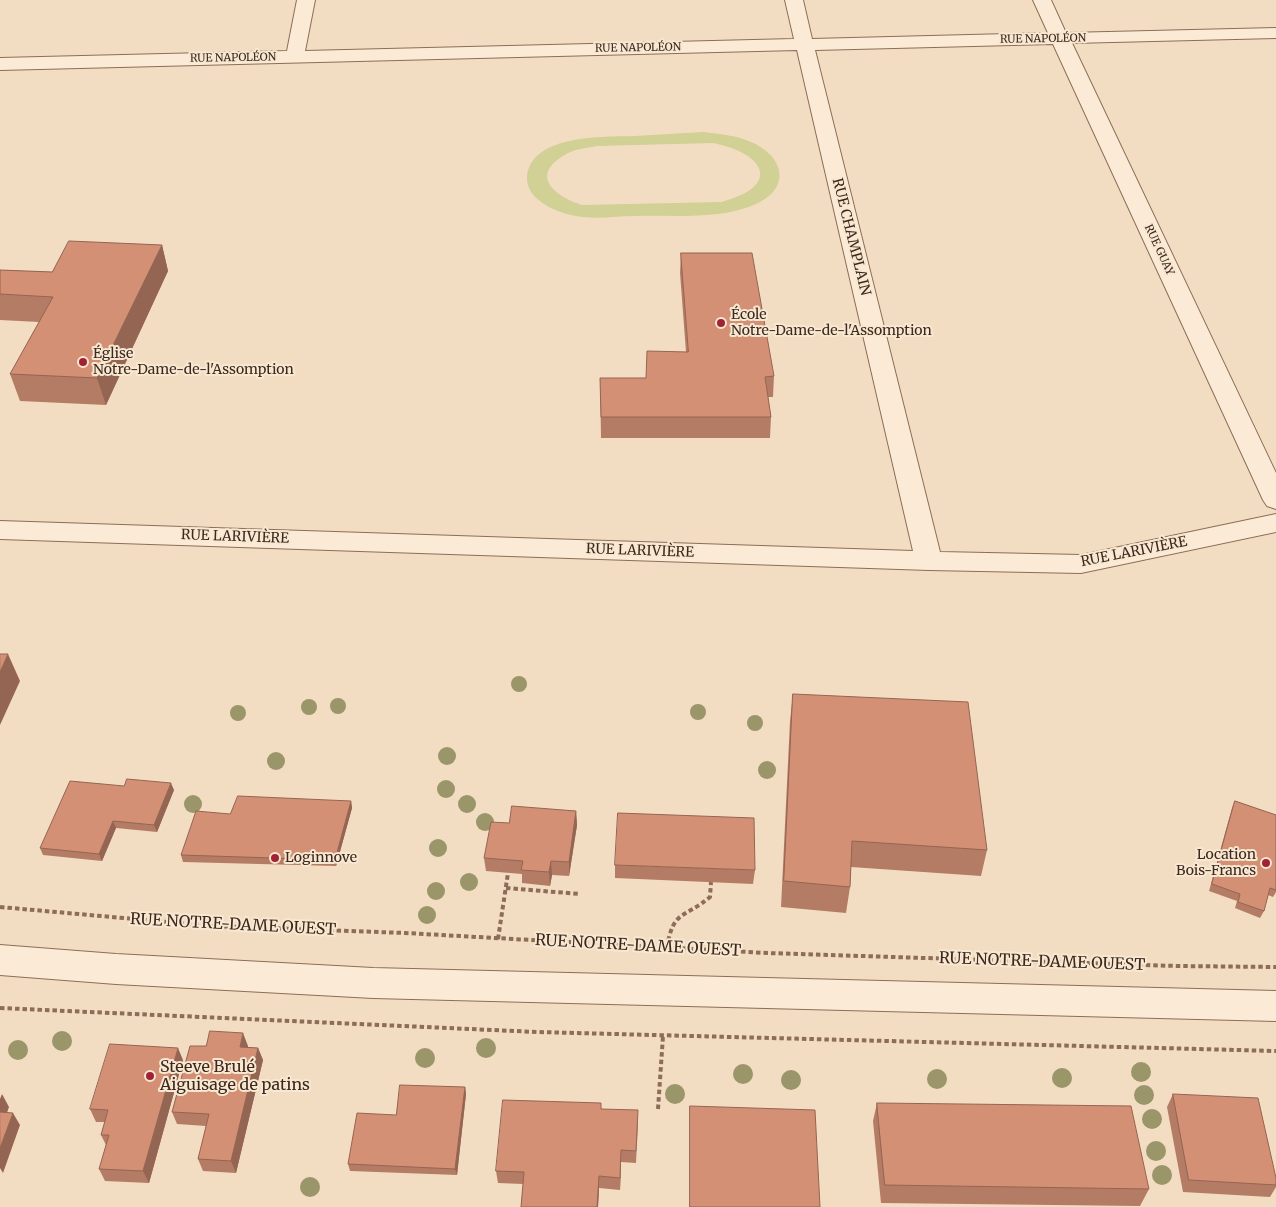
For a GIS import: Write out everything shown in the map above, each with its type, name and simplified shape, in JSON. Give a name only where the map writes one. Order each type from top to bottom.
[{"type":"street","points":[[295,57],[306,0]]},
{"type":"street","name":"RUE CHAMPLAIN","points":[[794,0],[929,561]]},
{"type":"street","name":"RUE GUAY","points":[[1042,0],[1276,500]]},
{"type":"street","name":"RUE NAPOLÉON","points":[[0,64],[1276,33]]},
{"type":"street","name":"RUE LARIVIÈRE","points":[[0,530],[929,561],[1080,564],[1276,523]]},
{"type":"street","points":[[0,960],[124,970],[373,983],[1276,1006]]},
{"type":"path","points":[[498,939],[508,873]]},
{"type":"path","points":[[667,948],[670,924],[680,914],[703,904],[710,897],[711,882]]},
{"type":"path","points":[[536,891],[537,884]]},
{"type":"path","points":[[506,888],[580,894]]},
{"type":"path","name":"RUE NOTRE-DAME OUEST","points":[[0,907],[213,926],[667,948],[1168,966],[1276,967]]},
{"type":"path","points":[[0,1008],[285,1022],[663,1036],[1067,1048],[1121,1047],[1276,1051]]},
{"type":"path","points":[[658,1109],[663,1036]]},
{"type":"shaded area","points":[[703,132],[733,136],[751,142],[771,155],[777,164],[779,172],[779,181],[775,190],[756,204],[743,209],[713,215],[596,218],[574,216],[546,206],[532,193],[528,185],[527,176],[532,162],[542,152],[555,145],[589,138]],"holes":[[[713,143],[745,154],[755,162],[760,170],[759,179],[753,187],[741,195],[721,202],[582,205],[556,192],[547,179],[548,171],[563,156],[575,150],[588,147]]]},
{"type":"building","points":[[69,241],[162,245],[97,378],[10,374],[53,297],[0,294],[0,270],[52,272]]},
{"type":"building","name":"École Notre-Dame-de-l'Assomption","points":[[681,253],[752,253],[774,376],[765,377],[771,417],[601,417],[600,378],[646,378],[647,351],[688,352]]},
{"type":"building","points":[[0,654],[8,654],[0,672]]},
{"type":"building","points":[[793,694],[968,702],[987,850],[852,841],[850,887],[784,881]]},
{"type":"building","points":[[127,779],[171,783],[154,825],[113,821],[99,854],[40,848],[70,781],[124,786]]},
{"type":"building","points":[[238,796],[351,801],[335,860],[181,855],[196,811],[230,814]]},
{"type":"building","points":[[1235,801],[1276,815],[1276,890],[1270,888],[1264,911],[1238,902],[1240,894],[1212,884]]},
{"type":"building","points":[[512,806],[576,811],[569,862],[551,861],[549,872],[521,870],[523,861],[484,858],[491,822],[509,823]]},
{"type":"building","points":[[618,813],[754,818],[755,870],[615,865]]},
{"type":"building","points":[[210,1031],[243,1033],[240,1047],[258,1048],[231,1161],[198,1159],[209,1114],[172,1112],[190,1046],[206,1046]]},
{"type":"building","points":[[110,1044],[178,1048],[143,1171],[99,1169],[109,1135],[101,1135],[108,1110],[90,1109]]},
{"type":"building","points":[[400,1085],[465,1087],[455,1169],[348,1164],[357,1113],[396,1115]]},
{"type":"building","points":[[1173,1094],[1258,1098],[1276,1185],[1189,1180]]},
{"type":"building","points":[[503,1100],[601,1103],[601,1109],[638,1110],[636,1151],[621,1150],[620,1178],[599,1176],[597,1207],[521,1207],[524,1172],[496,1171]]},
{"type":"building","points":[[877,1103],[1131,1106],[1149,1189],[885,1185]]},
{"type":"building","points":[[690,1106],[815,1110],[820,1207],[690,1207]]},
{"type":"building","points":[[0,1112],[13,1113],[0,1148]]},
{"type":"place","name":"École Notre-Dame-de-l'Assomption","points":[[721,323]]},
{"type":"place","name":"Église Notre-Dame-de-l'Assomption","points":[[83,362]]},
{"type":"place","name":"Loginnove","points":[[275,858]]},
{"type":"place","name":"Location Bois-Francs","points":[[1266,863]]},
{"type":"place","name":"Steeve Brulé Aiguisage de patins","points":[[150,1076]]}]
